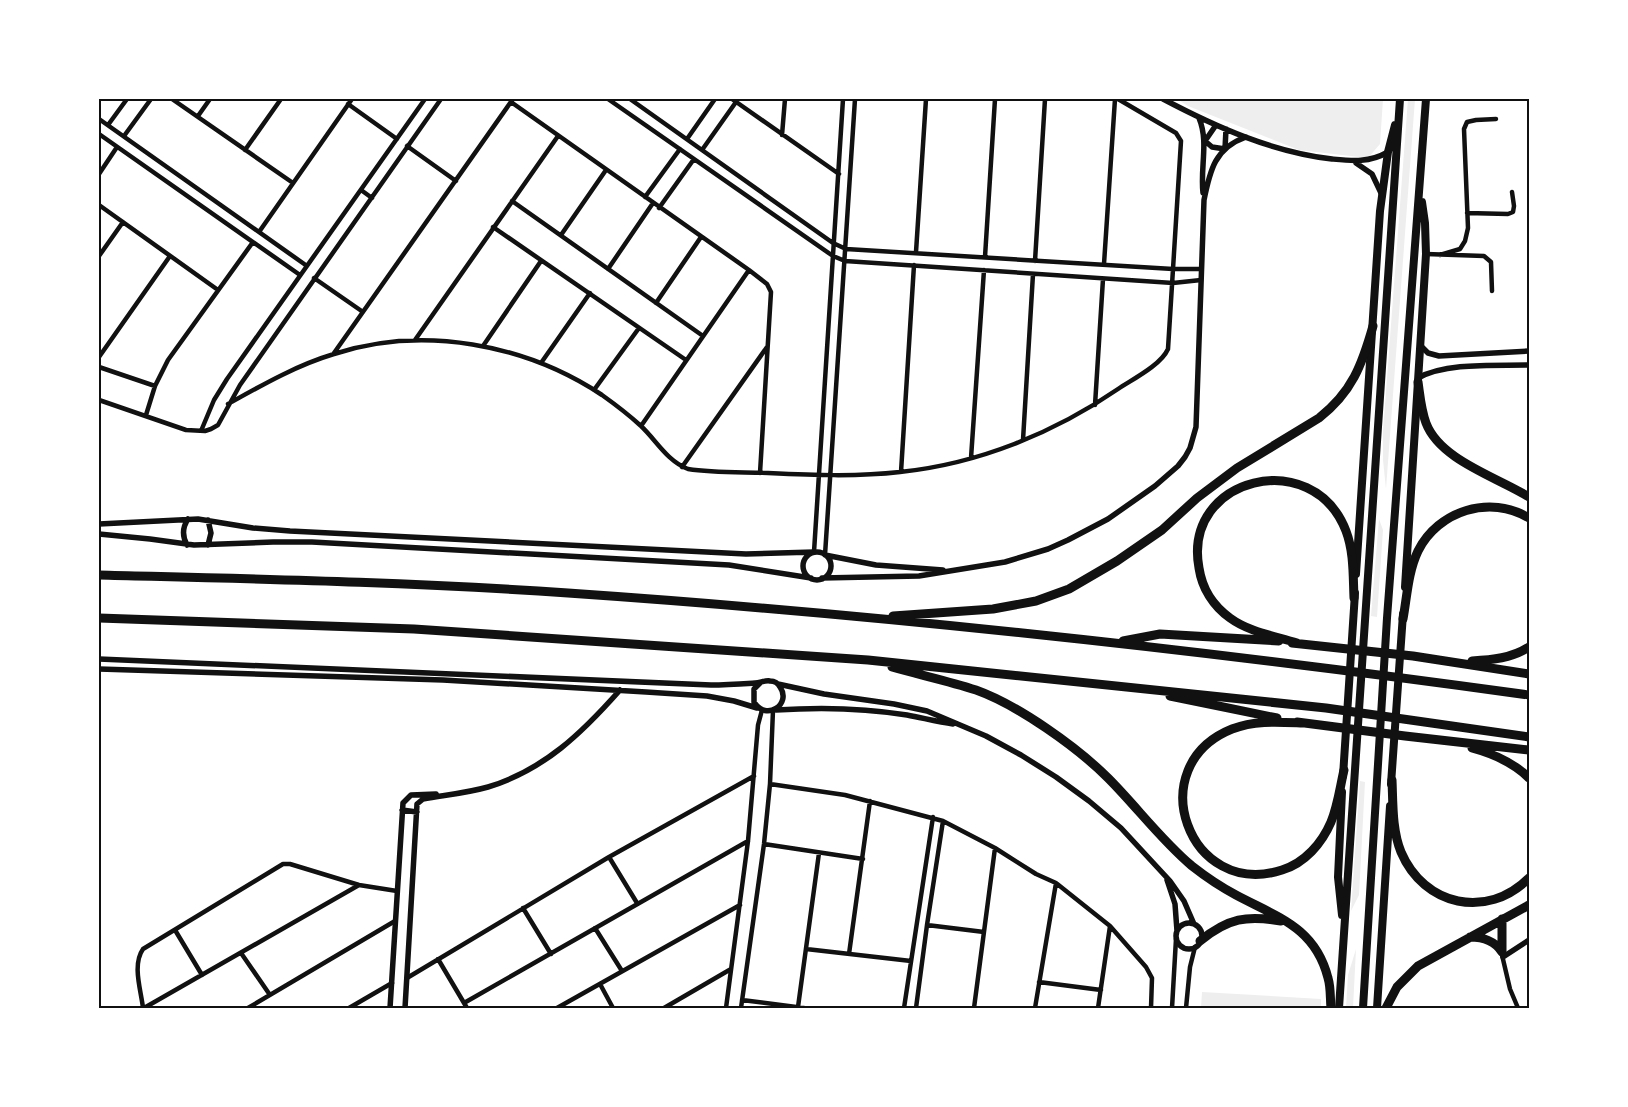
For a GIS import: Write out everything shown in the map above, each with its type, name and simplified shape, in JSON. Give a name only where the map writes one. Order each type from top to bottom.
[{"type":"highway","points":[[1338,1008],[1400,99]]},
{"type":"highway","points":[[1363,1008],[1378,752],[1426,99]]},
{"type":"highway","points":[[1344,927],[1339,900],[1338,877],[1354,598],[1373,326],[1376,249],[1388,152],[1399,111]]},
{"type":"highway","points":[[1377,1008],[1426,254],[1425,223],[1419,188]]},
{"type":"highway","points":[[869,617],[993,609],[1036,601],[1069,589],[1117,561],[1162,530],[1197,498],[1230,473],[1329,410],[1354,380],[1364,357],[1373,326]]},
{"type":"highway","points":[[1418,380],[1425,421],[1437,442],[1457,459],[1529,497]]},
{"type":"highway","points":[[1297,643],[1239,624],[1218,607],[1207,592],[1199,569],[1198,544],[1208,515],[1225,496],[1248,484],[1276,479],[1305,486],[1322,497],[1330,504],[1342,521],[1349,540],[1354,598]]},
{"type":"highway","points":[[1403,619],[1418,551],[1425,540],[1442,522],[1465,510],[1489,506],[1512,510],[1529,518]]},
{"type":"highway","points":[[99,576],[334,580],[517,590],[869,617],[1329,668],[1529,696]]},
{"type":"highway","points":[[99,618],[414,628],[868,660],[1326,708],[1529,737]]},
{"type":"highway","points":[[1113,643],[1160,634],[1210,636],[1297,643],[1412,656],[1529,674]]},
{"type":"highway","points":[[1452,662],[1496,659],[1511,656],[1529,647]]},
{"type":"highway","points":[[868,660],[977,690],[1023,713],[1052,733],[1107,777],[1169,846],[1194,868],[1222,887],[1290,922],[1299,929],[1310,942],[1329,979],[1331,1008]]},
{"type":"highway","points":[[1108,685],[1303,722],[1529,750]]},
{"type":"highway","points":[[1303,722],[1262,722],[1242,726],[1216,738],[1198,753],[1189,767],[1182,799],[1183,815],[1189,830],[1200,848],[1216,862],[1243,873],[1270,874],[1296,865],[1313,850],[1326,832],[1335,811],[1344,770]]},
{"type":"highway","points":[[1450,741],[1503,758],[1529,778]]},
{"type":"highway","points":[[1392,780],[1396,836],[1400,850],[1411,869],[1425,885],[1447,898],[1469,903],[1496,899],[1513,892],[1529,878]]},
{"type":"highway","points":[[1386,1008],[1397,987],[1414,969],[1426,960],[1529,904]]},
{"type":"highway","points":[[1198,944],[1222,925],[1238,919],[1265,918],[1290,922]]},
{"type":"highway","points":[[1502,919],[1502,955]]},
{"type":"highway","points":[[1469,937],[1486,939],[1496,944],[1502,955]]},
{"type":"street","points":[[108,125],[127,99]]},
{"type":"street","points":[[124,136],[151,99]]},
{"type":"street","points":[[172,99],[293,183]]},
{"type":"street","points":[[198,116],[210,99]]},
{"type":"street","points":[[245,150],[281,99]]},
{"type":"street","points":[[259,232],[352,99]]},
{"type":"street","points":[[201,431],[223,384],[425,99]]},
{"type":"street","points":[[99,400],[186,430],[201,431],[218,425],[228,404],[314,278],[441,99]]},
{"type":"street","points":[[608,99],[833,256],[845,261],[1172,283],[1201,280]]},
{"type":"street","points":[[630,99],[833,243],[846,249],[1173,269],[1201,269]]},
{"type":"street","points":[[687,139],[715,99]]},
{"type":"street","points":[[782,135],[784,99]]},
{"type":"street","points":[[814,552],[843,99]]},
{"type":"street","points":[[822,578],[830,570],[830,562],[825,555],[855,99]]},
{"type":"street","points":[[916,252],[926,99]]},
{"type":"street","points":[[985,257],[995,99]]},
{"type":"street","points":[[1035,261],[1045,99]]},
{"type":"street","points":[[228,404],[284,374],[334,354],[367,346],[415,340],[449,342],[482,346],[542,363],[573,378],[614,404],[641,426],[671,459],[682,467],[694,470],[819,476],[901,472],[971,458],[1023,440],[1095,405],[1165,355],[1169,345],[1180,139],[1176,133],[1116,99],[1104,264]]},
{"type":"street","points":[[1163,99],[1199,118],[1294,154],[1354,162],[1372,160],[1388,152]]},
{"type":"street","points":[[334,354],[512,100],[558,136],[767,284],[770,289],[768,346],[760,472]]},
{"type":"street","points":[[702,150],[734,100],[838,174]]},
{"type":"street","points":[[348,104],[396,139]]},
{"type":"street","points":[[99,534],[187,545],[208,546],[273,542],[332,544],[729,565],[811,578],[910,577],[1005,562],[1027,556],[1068,540],[1124,509],[1178,466],[1190,448],[1196,427],[1204,200],[1201,171],[1205,140],[1199,118]]},
{"type":"street","points":[[99,119],[307,266]]},
{"type":"street","points":[[1440,255],[1460,249],[1465,241],[1468,228],[1464,129],[1467,122],[1496,119]]},
{"type":"street","points":[[1205,140],[1216,125]]},
{"type":"street","points":[[1225,149],[1226,129]]},
{"type":"street","points":[[99,136],[300,276]]},
{"type":"street","points":[[415,340],[558,136]]},
{"type":"street","points":[[1204,200],[1212,166],[1218,156],[1232,143],[1246,137]]},
{"type":"street","points":[[1205,140],[1216,148],[1225,149]]},
{"type":"street","points":[[407,146],[456,181]]},
{"type":"street","points":[[99,174],[117,147]]},
{"type":"street","points":[[645,197],[680,149]]},
{"type":"street","points":[[660,208],[694,159]]},
{"type":"street","points":[[1354,162],[1372,174],[1382,194]]},
{"type":"street","points":[[561,235],[606,170]]},
{"type":"street","points":[[360,190],[372,198]]},
{"type":"street","points":[[1467,213],[1508,214],[1512,212],[1514,206],[1512,192]]},
{"type":"street","points":[[512,201],[703,336]]},
{"type":"street","points":[[608,269],[653,203]]},
{"type":"street","points":[[99,205],[218,290]]},
{"type":"street","points":[[99,256],[123,222]]},
{"type":"street","points":[[494,227],[686,360]]},
{"type":"street","points":[[656,303],[701,237]]},
{"type":"street","points":[[146,416],[155,386],[176,348],[253,242]]},
{"type":"street","points":[[1426,254],[1481,255],[1487,258],[1491,262],[1492,291]]},
{"type":"street","points":[[99,357],[170,256]]},
{"type":"street","points":[[482,346],[542,261]]},
{"type":"street","points":[[901,472],[914,266]]},
{"type":"street","points":[[641,426],[749,270]]},
{"type":"street","points":[[971,458],[984,270]]},
{"type":"street","points":[[1023,440],[1033,274]]},
{"type":"street","points":[[314,278],[363,312]]},
{"type":"street","points":[[1095,405],[1103,278]]},
{"type":"street","points":[[542,363],[590,294]]},
{"type":"street","points":[[594,390],[639,328]]},
{"type":"street","points":[[1420,345],[1428,353],[1438,356],[1529,351]]},
{"type":"street","points":[[682,467],[768,346]]},
{"type":"street","points":[[1418,380],[1428,373],[1445,368],[1529,365]]},
{"type":"street","points":[[99,367],[155,386]]},
{"type":"street","points":[[99,524],[151,523],[188,519],[290,531],[746,554],[814,552],[876,565],[945,571]]},
{"type":"street","points":[[187,545],[183,530],[188,519]]},
{"type":"street","points":[[208,520],[211,533],[208,546]]},
{"type":"street","points":[[811,578],[805,573],[803,564],[806,557],[814,552]]},
{"type":"street","points":[[99,659],[711,685],[760,683],[769,680],[778,684],[847,698],[910,707],[935,714],[986,736],[1022,755],[1056,777],[1121,828],[1162,872],[1178,891],[1194,924],[1200,929],[1198,944],[1190,967],[1186,1008]]},
{"type":"street","points":[[99,669],[443,680],[620,690],[707,696],[734,701],[761,710],[822,708],[870,710],[958,725]]},
{"type":"street","points":[[760,683],[752,693],[754,702],[761,710]]},
{"type":"street","points":[[774,710],[779,707],[783,698],[783,692],[778,684]]},
{"type":"street","points":[[405,1008],[417,804],[423,798],[463,793],[488,787],[514,778],[543,762],[575,737],[620,690]]},
{"type":"street","points":[[726,1008],[748,841],[758,725],[761,710]]},
{"type":"street","points":[[741,1008],[764,844],[770,784],[774,710]]},
{"type":"street","points":[[407,978],[609,857],[754,776]]},
{"type":"street","points":[[770,784],[845,795],[943,820],[995,848],[1036,874],[1056,883],[1110,926],[1146,967],[1152,978],[1151,1008]]},
{"type":"street","points":[[390,1008],[402,810],[407,798],[415,794],[463,793]]},
{"type":"street","points":[[849,954],[870,801]]},
{"type":"street","points":[[402,810],[417,812]]},
{"type":"street","points":[[904,1008],[933,817]]},
{"type":"street","points":[[916,1008],[926,925],[943,820]]},
{"type":"street","points":[[464,1002],[748,841]]},
{"type":"street","points":[[764,844],[863,859]]},
{"type":"street","points":[[974,1008],[995,848]]},
{"type":"street","points":[[798,1007],[819,853]]},
{"type":"street","points":[[609,857],[637,903]]},
{"type":"street","points":[[359,885],[144,1008],[137,963],[138,956],[143,949],[283,864],[290,864],[359,885],[397,891]]},
{"type":"street","points":[[1162,872],[1173,896],[1177,931],[1172,1008]]},
{"type":"street","points":[[1035,1008],[1056,883]]},
{"type":"street","points":[[557,1008],[740,905]]},
{"type":"street","points":[[523,908],[551,954]]},
{"type":"street","points":[[248,1008],[395,921]]},
{"type":"street","points":[[1177,931],[1179,927],[1186,923],[1194,924]]},
{"type":"street","points":[[926,925],[984,932]]},
{"type":"street","points":[[1098,1008],[1110,926]]},
{"type":"street","points":[[596,928],[622,971]]},
{"type":"street","points":[[175,930],[202,975]]},
{"type":"street","points":[[1176,939],[1182,947],[1189,948],[1198,944]]},
{"type":"street","points":[[1518,1008],[1510,989],[1502,955],[1529,940]]},
{"type":"street","points":[[806,949],[910,961]]},
{"type":"street","points":[[241,953],[270,995]]},
{"type":"street","points":[[438,959],[467,1008]]},
{"type":"street","points":[[664,1008],[731,969]]},
{"type":"street","points":[[1039,982],[1101,990]]},
{"type":"street","points":[[349,1008],[392,983]]},
{"type":"street","points":[[600,984],[613,1008]]},
{"type":"street","points":[[742,1000],[804,1008]]},
{"type":"shaded area","points":[[1177,99],[1383,99],[1380,144],[1368,158],[1299,150],[1188,106]]},
{"type":"shaded area","points":[[1408,99],[1415,99],[1386,489],[1383,431]]},
{"type":"shaded area","points":[[1379,519],[1383,530],[1377,617],[1371,616]]},
{"type":"shaded area","points":[[1360,781],[1365,782],[1359,895],[1351,911]]},
{"type":"shaded area","points":[[1356,949],[1353,1008],[1346,1008],[1348,975]]},
{"type":"shaded area","points":[[1202,992],[1321,999],[1321,1008],[1201,1008]]}]
